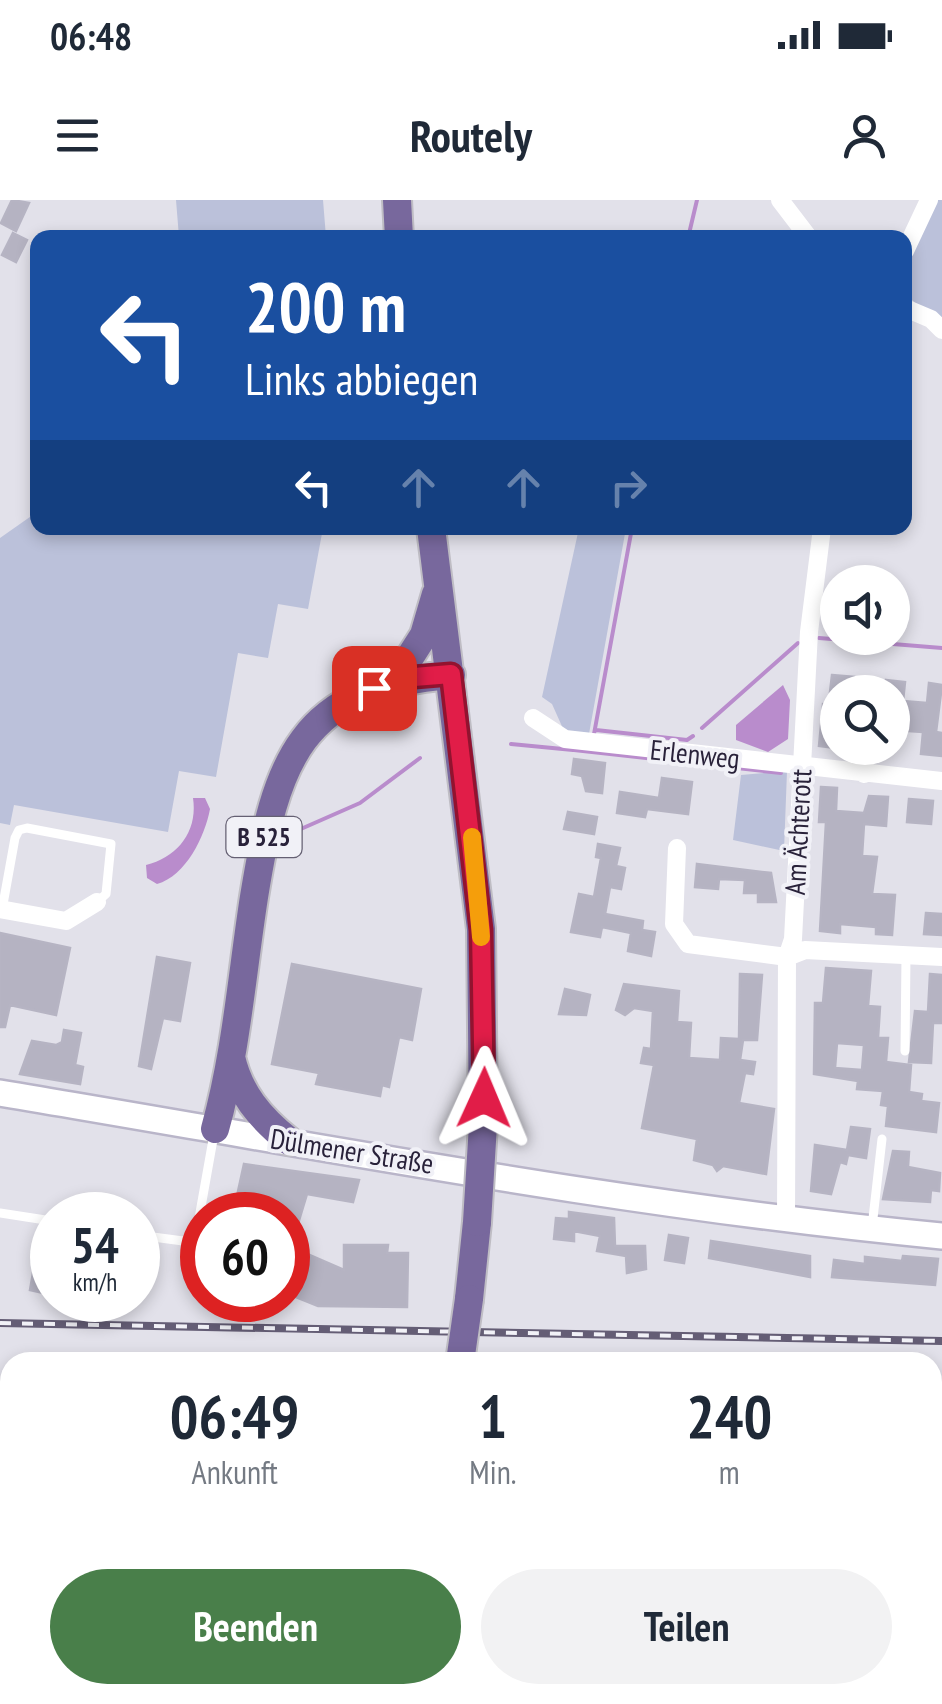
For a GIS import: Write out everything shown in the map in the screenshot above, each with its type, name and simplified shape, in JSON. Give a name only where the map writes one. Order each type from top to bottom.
[{"type":"main road","points":[[398,200],[399,230]]},
{"type":"main road","points":[[432,535],[481,930],[483,1125],[477,1222],[461,1352]]},
{"type":"main road","points":[[394,682],[424,635],[438,578]]},
{"type":"main road","name":"B 525","points":[[215,1129],[268,818],[282,774],[297,747],[328,713],[356,696],[394,682],[451,674]]},
{"type":"main road","points":[[230,1050],[236,1076],[251,1104],[289,1141]]},
{"type":"street","points":[[780,200],[803,230]]},
{"type":"street","points":[[912,236],[929,200]]},
{"type":"street","points":[[912,311],[931,319],[942,330]]},
{"type":"street","name":"Am Ächterott","points":[[786,1220],[787,957],[793,939],[809,632],[821,535]]},
{"type":"street","name":"Erlenweg","points":[[533,718],[564,740],[942,781]]},
{"type":"street","points":[[864,774],[865,765]]},
{"type":"street","points":[[677,848],[674,924],[679,936],[701,948],[787,957],[804,950],[942,957]]},
{"type":"street","points":[[1,909],[66,921],[97,902]]},
{"type":"street","name":"Dülmener Straße","points":[[0,1093],[786,1220],[942,1236]]},
{"type":"lane","points":[[1,909],[16,838],[19,830],[27,828],[111,844],[106,894],[97,902]]},
{"type":"lane","points":[[904,1051],[906,956]]},
{"type":"lane","points":[[160,1237],[183,1241],[196,1235],[215,1129]]},
{"type":"lane","points":[[872,1229],[882,1140]]},
{"type":"lane","points":[[0,1212],[30,1217]]},
{"type":"shaded area","points":[[176,200],[323,200],[325,230],[178,230]]},
{"type":"shaded area","points":[[938,200],[942,200],[942,326],[912,300],[912,251]]},
{"type":"shaded area","points":[[30,517],[30,535],[322,535],[308,609],[278,604],[268,658],[238,653],[216,777],[179,771],[168,832],[14,805],[10,825],[0,823],[0,538]]},
{"type":"shaded area","points":[[577,535],[625,535],[589,734],[565,733],[552,704],[542,697]]},
{"type":"shaded area","points":[[783,685],[790,700],[788,739],[768,752],[736,740],[736,725]]},
{"type":"shaded area","points":[[787,771],[784,851],[733,840],[741,775]]},
{"type":"shaded area","points":[[193,798],[205,798],[210,809],[204,831],[185,864],[157,884],[147,878],[146,865],[168,856],[183,841],[192,821]]},
{"type":"building","points":[[12,200],[29,203],[16,231],[1,223]]},
{"type":"building","points":[[13,233],[27,240],[16,262],[2,255]]},
{"type":"building","points":[[929,683],[942,685],[936,732],[942,733],[941,756],[921,754],[923,732],[910,731],[910,702],[927,703]]},
{"type":"building","points":[[574,759],[605,763],[602,793],[586,791],[582,776],[572,774]]},
{"type":"building","points":[[662,778],[692,782],[688,814],[647,809],[645,817],[617,813],[620,792],[659,798]]},
{"type":"building","points":[[821,787],[837,788],[836,811],[864,813],[869,796],[888,797],[886,826],[864,824],[862,856],[877,857],[872,894],[895,895],[892,935],[876,934],[876,927],[840,924],[840,933],[820,931],[826,822],[819,822]]},
{"type":"building","points":[[909,799],[933,801],[931,824],[907,822]]},
{"type":"building","points":[[568,812],[597,817],[594,834],[564,829]]},
{"type":"building","points":[[598,844],[620,848],[616,866],[625,868],[621,889],[610,887],[605,914],[643,921],[642,930],[655,932],[651,956],[628,951],[631,933],[602,927],[600,937],[571,932],[579,894],[594,897],[601,858],[596,857]]},
{"type":"building","points":[[697,864],[771,873],[776,902],[758,902],[758,893],[744,893],[745,880],[719,879],[718,889],[695,887]]},
{"type":"building","points":[[926,913],[942,914],[942,935],[924,934]]},
{"type":"building","points":[[0,933],[70,948],[56,1015],[10,1005],[5,1027],[0,1027]]},
{"type":"building","points":[[157,957],[190,963],[180,1021],[163,1018],[151,1069],[139,1066]]},
{"type":"building","points":[[292,964],[421,989],[412,1040],[399,1037],[389,1087],[382,1085],[380,1096],[316,1084],[319,1073],[272,1064]]},
{"type":"building","points":[[826,968],[871,971],[868,1006],[880,1007],[878,1038],[888,1038],[886,1062],[911,1065],[909,1092],[922,1094],[921,1101],[939,1103],[936,1132],[886,1126],[888,1106],[881,1105],[883,1091],[857,1089],[858,1081],[814,1074],[815,1003],[823,1003]],"holes":[[[837,1043],[864,1045],[862,1070],[835,1068]]]},
{"type":"building","points":[[740,974],[762,975],[757,1040],[743,1040],[740,1060],[755,1062],[753,1074],[745,1073],[739,1103],[774,1109],[766,1174],[723,1166],[717,1171],[713,1165],[694,1160],[697,1139],[642,1128],[654,1065],[641,1063],[644,1048],[651,1049],[653,1011],[634,1008],[625,1015],[616,1010],[624,984],[679,991],[677,1022],[691,1023],[689,1058],[720,1060],[721,1038],[739,1039]]},
{"type":"building","points":[[930,974],[942,975],[942,1023],[933,1023],[931,1063],[909,1062],[915,1011],[928,1012]]},
{"type":"building","points":[[565,989],[590,995],[586,1015],[559,1014]]},
{"type":"building","points":[[64,1030],[81,1033],[75,1065],[83,1067],[80,1084],[20,1074],[32,1041],[56,1045],[62,1042]]},
{"type":"building","points":[[851,1127],[870,1129],[866,1158],[848,1155],[846,1164],[840,1162],[831,1194],[811,1191],[815,1145],[847,1150]]},
{"type":"building","points":[[893,1151],[909,1152],[908,1167],[940,1173],[939,1191],[931,1190],[930,1202],[883,1199]]},
{"type":"building","points":[[244,1164],[359,1180],[353,1202],[310,1192],[238,1192]]},
{"type":"building","points":[[569,1212],[614,1218],[615,1246],[645,1246],[646,1269],[627,1273],[626,1256],[597,1251],[600,1236],[574,1231],[574,1241],[554,1239],[556,1218],[569,1219]]},
{"type":"building","points":[[669,1235],[688,1238],[684,1263],[665,1260]]},
{"type":"building","points":[[711,1241],[810,1256],[810,1277],[709,1258]]},
{"type":"building","points":[[344,1245],[388,1245],[387,1253],[408,1253],[407,1307],[310,1303],[310,1255],[344,1270]]},
{"type":"building","points":[[903,1256],[938,1259],[935,1285],[832,1277],[834,1260],[865,1264],[865,1257],[902,1261]]},
{"type":"waterway","points":[[690,230],[697,200]]},
{"type":"waterway","points":[[594,734],[631,535]]},
{"type":"waterway","points":[[819,638],[942,648]]},
{"type":"waterway","points":[[702,728],[798,643]]},
{"type":"waterway","points":[[596,730],[687,740],[693,736]]},
{"type":"waterway","points":[[511,744],[573,750]]},
{"type":"waterway","points":[[574,750],[781,773]]},
{"type":"waterway","points":[[294,832],[360,803],[420,758]]},
{"type":"railway","points":[[0,1323],[942,1341]]},
{"type":"slow traffic","points":[[472,837],[481,937]]},
{"type":"route","points":[[374,688],[414,677],[451,674],[476,865],[485,1015],[484,1098]]}]
